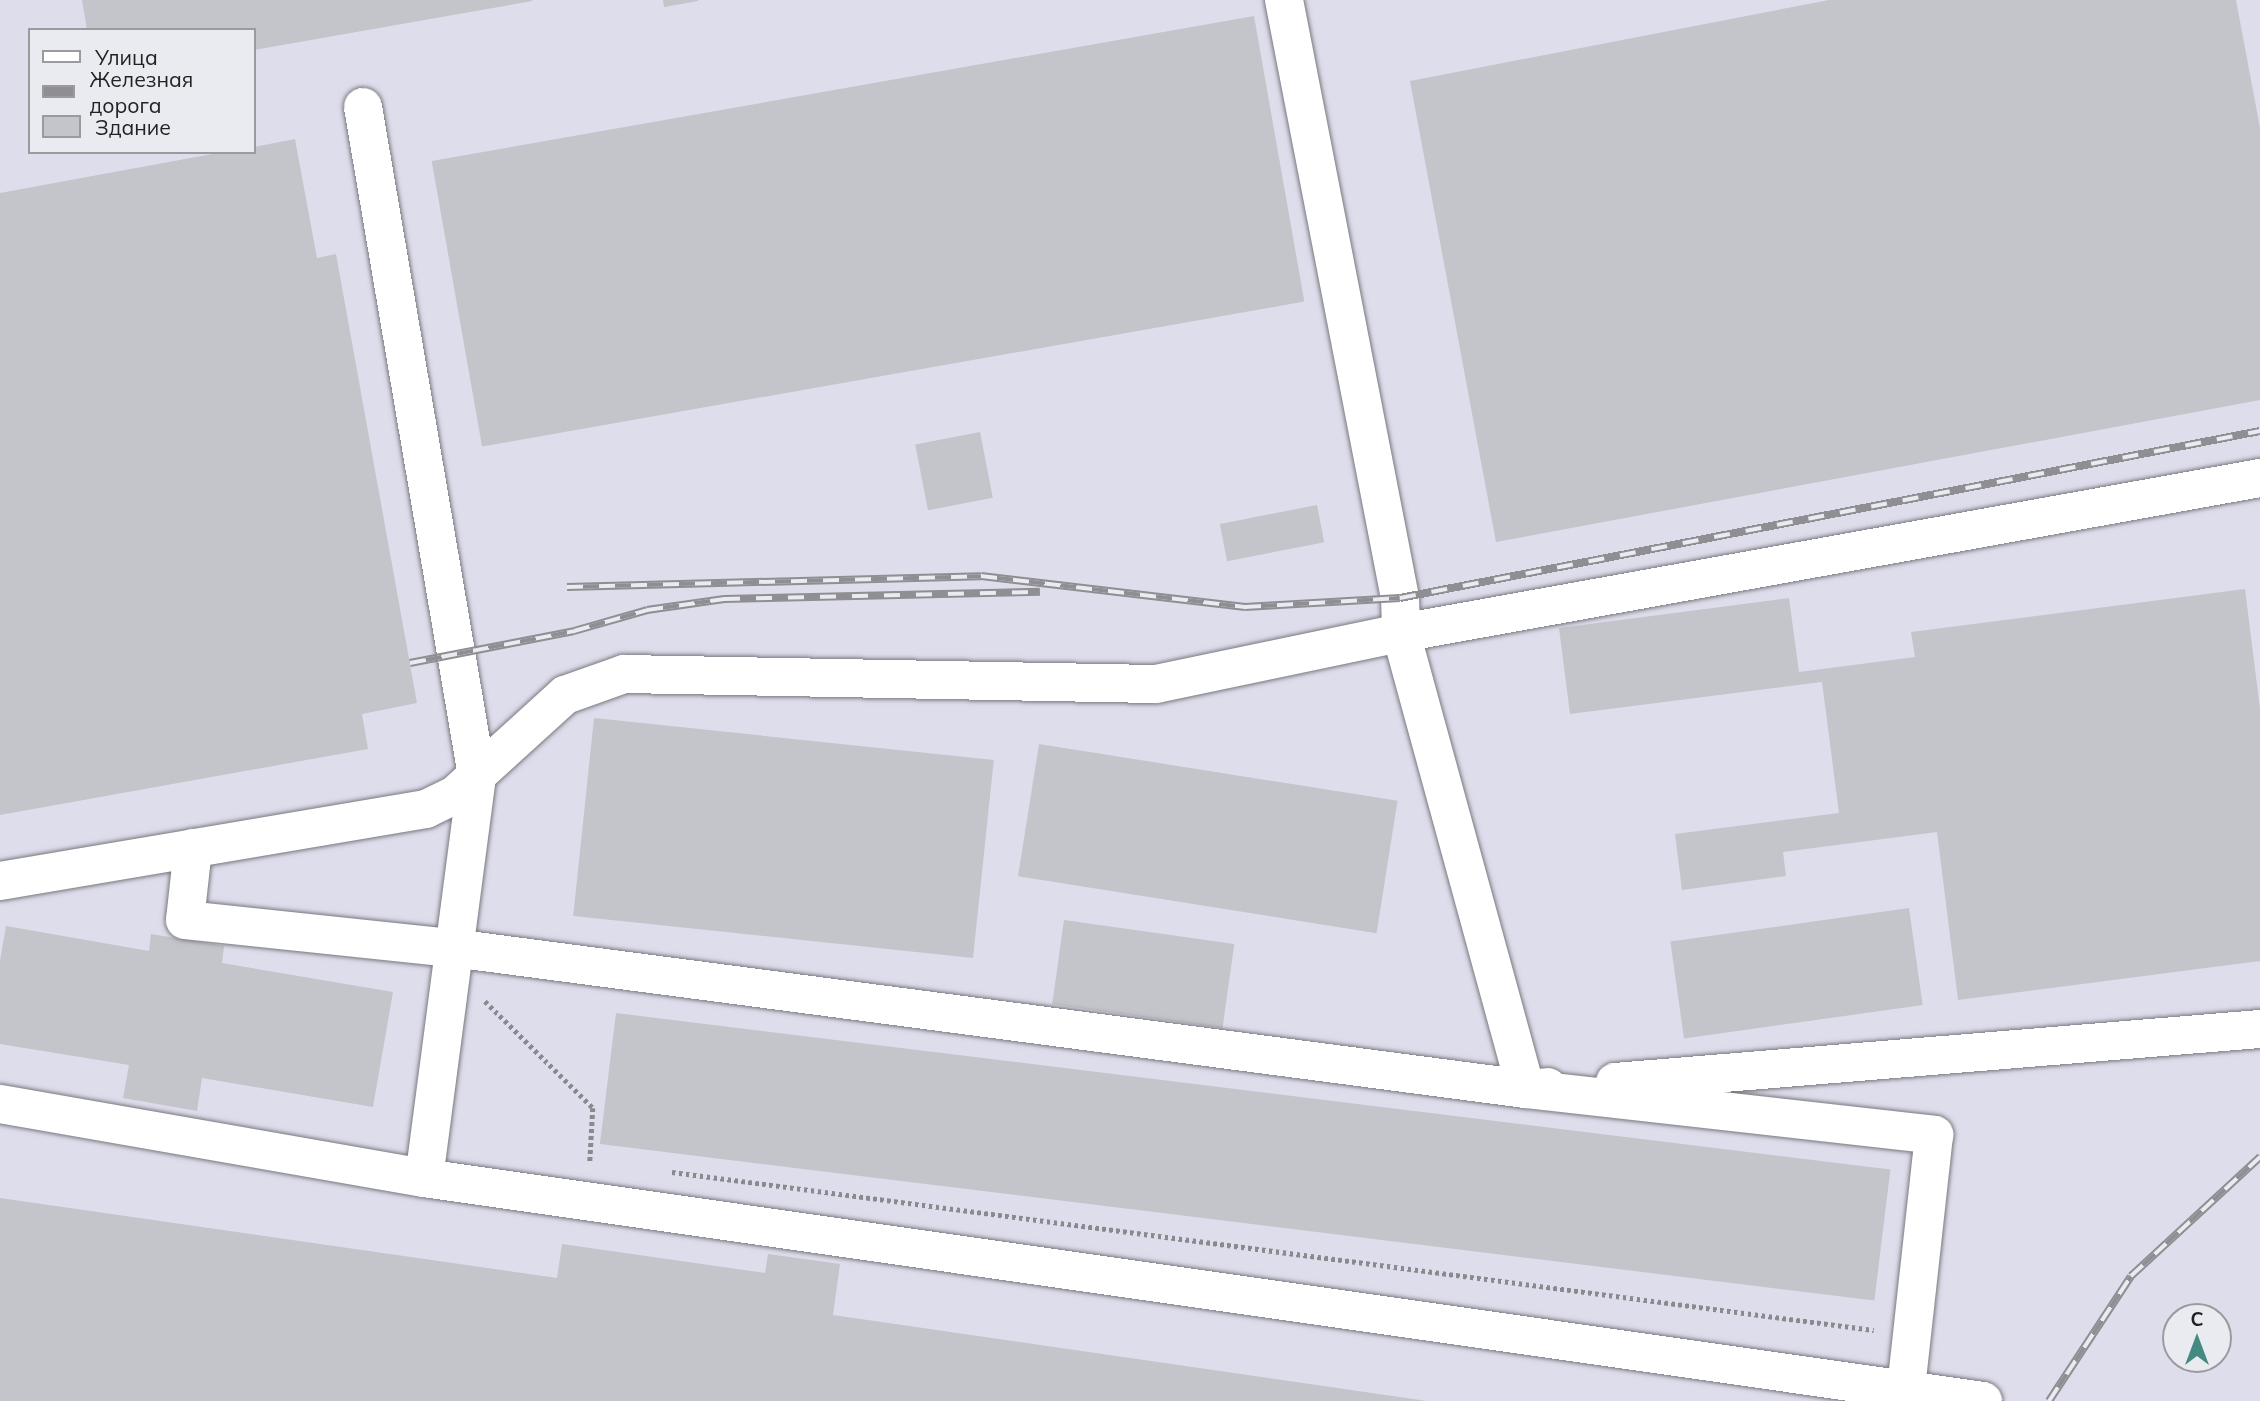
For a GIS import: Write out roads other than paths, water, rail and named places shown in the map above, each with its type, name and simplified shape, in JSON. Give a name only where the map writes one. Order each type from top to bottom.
[{"type":"lane","points":[[1284,0],[1401,598],[1401,633],[1526,1089]]},
{"type":"lane","points":[[363,107],[477,776],[424,1178]]},
{"type":"lane","points":[[0,881],[426,809],[455,795],[565,695],[624,674],[1156,684],[1401,633],[2260,478]]},
{"type":"lane","points":[[193,848],[185,920],[452,958],[1526,1089],[1934,1135],[1906,1390]]},
{"type":"lane","points":[[1526,1089],[2260,1029]]},
{"type":"lane","points":[[0,1104],[424,1178],[1983,1401]]},
{"type":"railway","points":[[567,587],[981,576],[1245,607],[1400,598],[2260,431]]},
{"type":"railway","points":[[410,663],[574,631],[647,610],[724,599],[1040,592]]},
{"type":"railway","points":[[2049,1401],[2131,1276],[2260,1157]]}]
